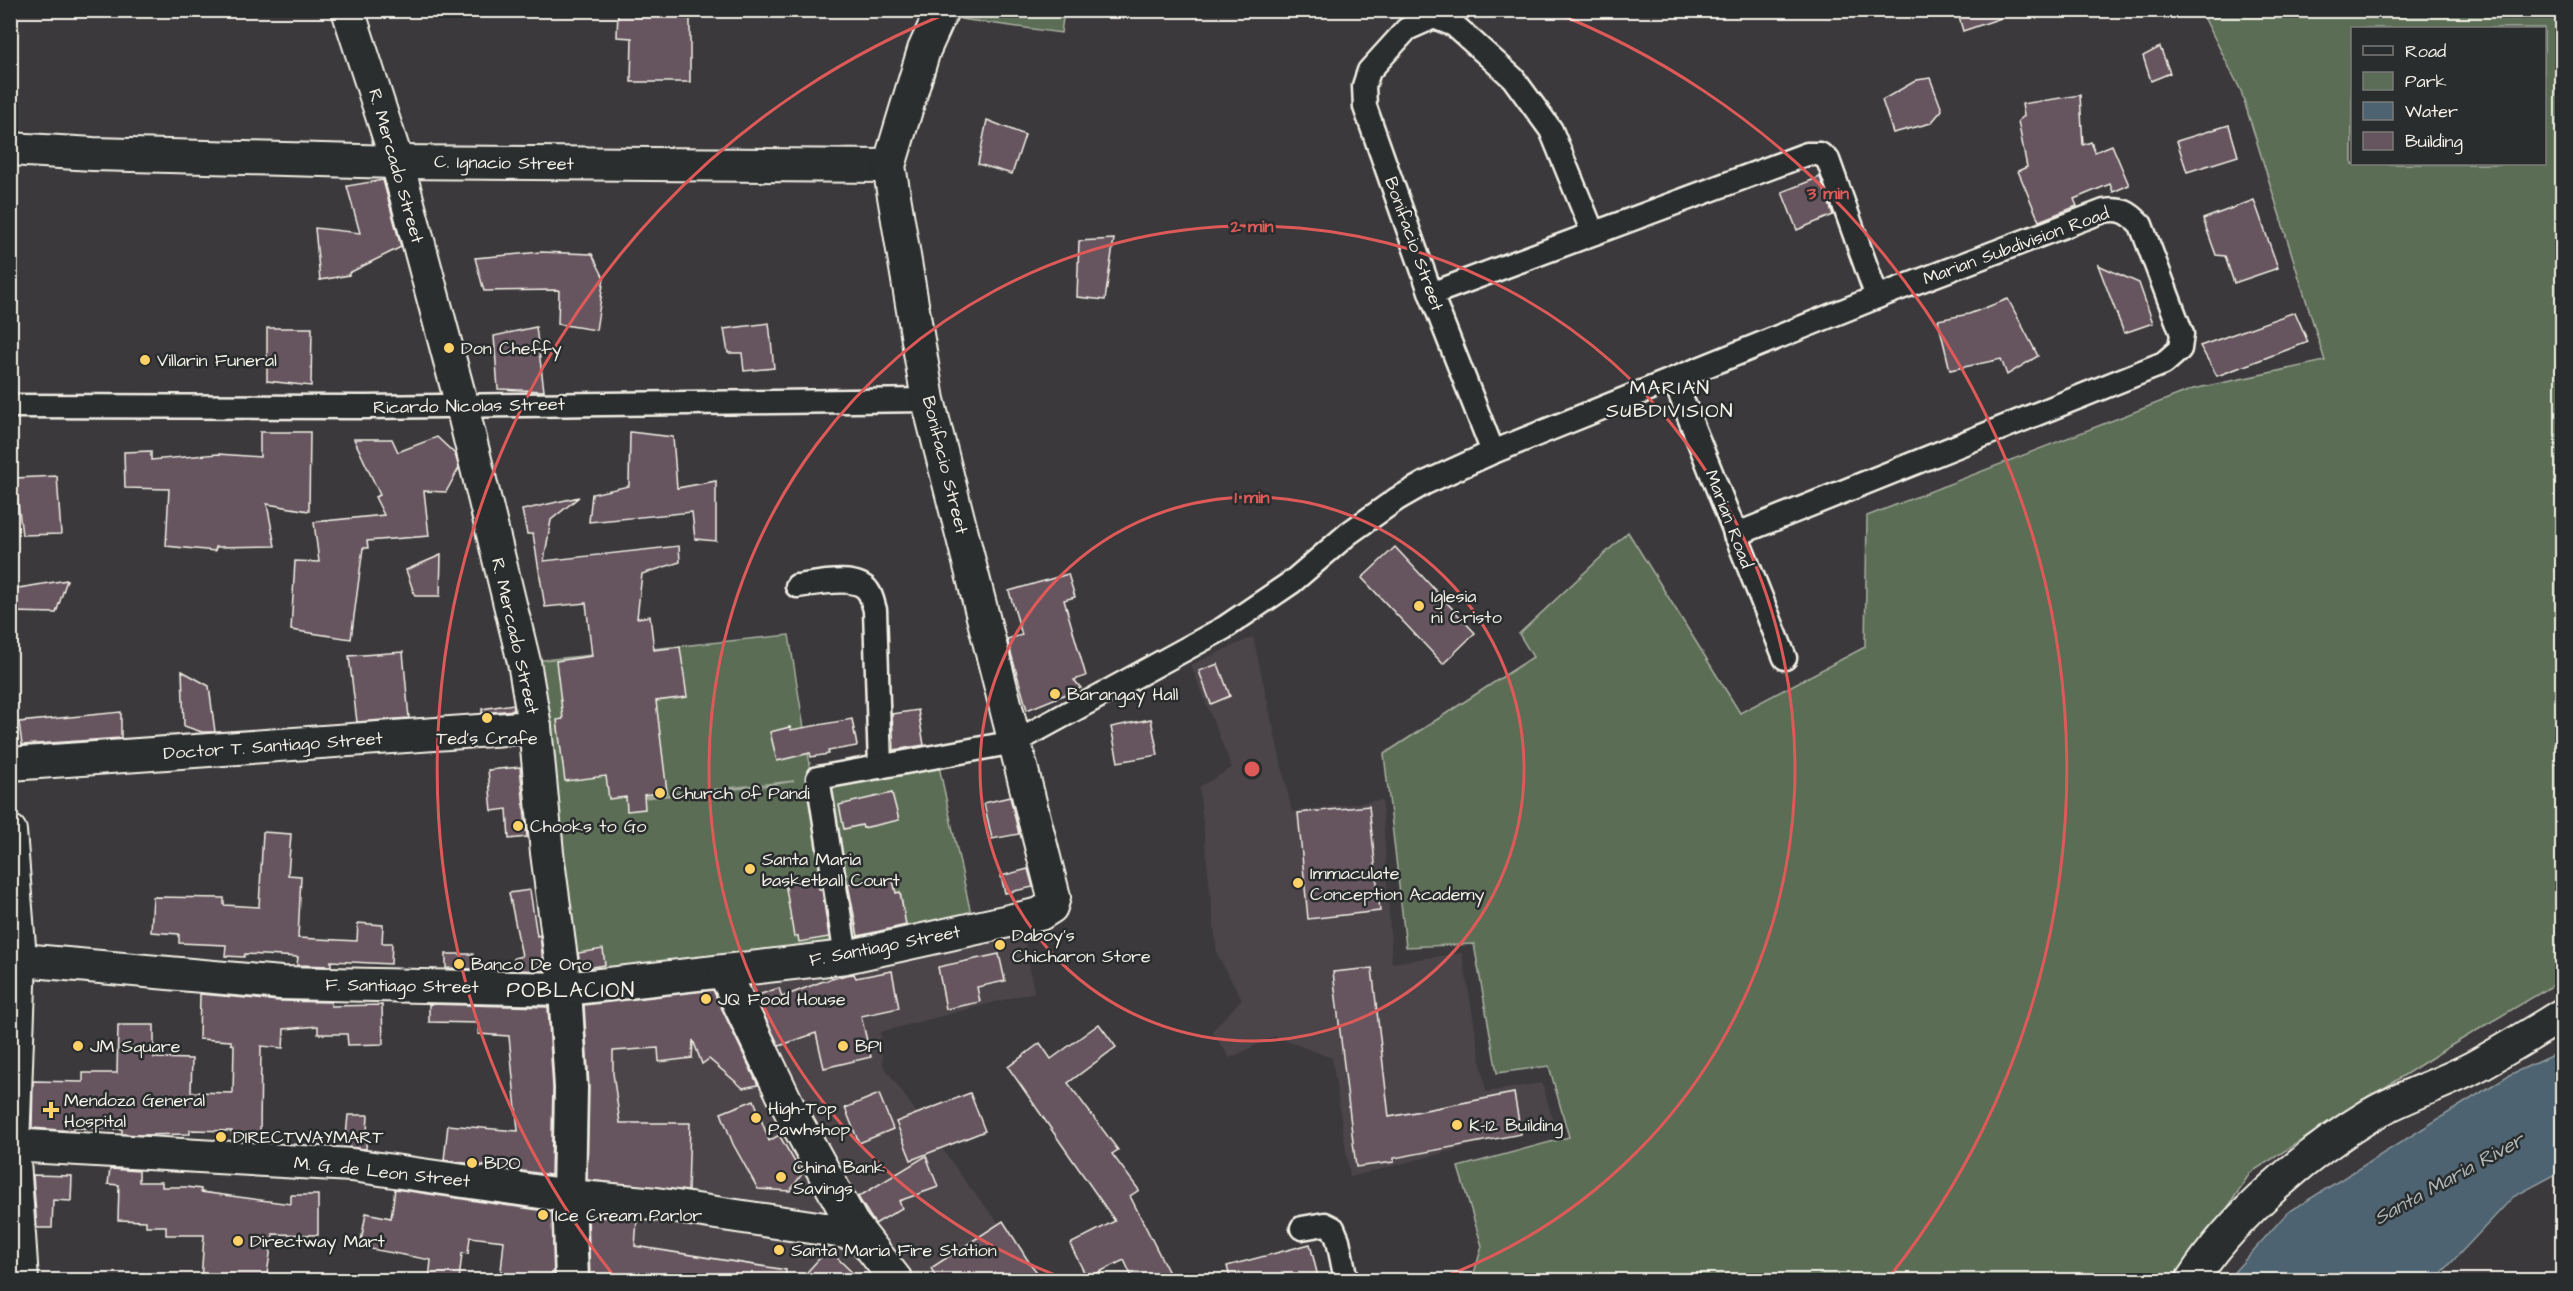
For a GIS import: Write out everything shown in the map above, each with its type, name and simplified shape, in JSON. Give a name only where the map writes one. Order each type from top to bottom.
[{"type":"street","name":"R. Mercado Street","points":[[348,10],[397,162],[462,406],[524,662],[535,727],[547,853],[565,989],[571,1088],[569,1196],[572,1281]]},
{"type":"street","name":"Bonifacio Street","points":[[942,10],[924,50],[889,166],[928,400],[1054,897],[1051,907],[1040,914]]},
{"type":"street","name":"Bonifacio Street","points":[[1493,452],[1431,294],[1365,107],[1364,86],[1369,71],[1413,26],[1434,17],[1454,25],[1513,78],[1551,130],[1593,233]]},
{"type":"street","name":"C. Ignacio Street","points":[[10,149],[93,154],[397,162],[889,166]]},
{"type":"street","points":[[846,957],[818,778],[1015,742],[1224,628],[1292,582],[1349,533],[1397,499],[1425,483],[1493,452],[1877,297],[1828,159],[1820,154],[1807,154],[1431,294]]},
{"type":"street","name":"Marian Subdivision Road","points":[[1735,535],[2164,363],[2180,349],[2182,334],[2141,225],[2129,212],[2118,209],[2104,211],[1877,297]]},
{"type":"street","name":"Marian Road","points":[[1674,379],[1785,658]]},
{"type":"street","name":"Ricardo Nicolas Street","points":[[10,406],[462,406],[928,400]]},
{"type":"street","points":[[797,586],[841,581],[855,582],[868,590],[875,610],[880,767]]},
{"type":"street","name":"Doctor T. Santiago Street","points":[[10,764],[535,727]]},
{"type":"street","points":[[10,831],[15,959],[12,1145],[22,1281]]},
{"type":"street","name":"F. Santiago Street","points":[[15,959],[281,983],[565,989],[846,957],[1040,914]]},
{"type":"street","points":[[724,972],[793,1116],[858,1234],[896,1281]]},
{"type":"street","points":[[2192,1281],[2203,1264],[2234,1228],[2281,1180],[2320,1150],[2373,1114],[2474,1067],[2562,1015]]},
{"type":"street","name":"M. G. de Leon Street","points":[[12,1145],[351,1165],[569,1196],[656,1204],[858,1234]]},
{"type":"street","points":[[1302,1228],[1325,1224],[1333,1228],[1338,1240],[1346,1281]]},
{"type":"shaded area","name":"Immaculate Conception Academy","points":[[1253,637],[1292,812],[1382,800],[1392,963],[1462,953],[1486,1092],[1542,1083],[1554,1124],[1350,1177],[1332,1058],[1274,1036],[1230,1058],[1212,1031],[1242,999],[1217,954],[1199,787],[1232,768],[1191,665]]},
{"type":"shaded area","points":[[1021,918],[1034,992],[880,1032],[883,1065],[967,1184],[1045,1280],[907,1280],[858,1216],[724,972]]},
{"type":"shaded area","points":[[719,981],[852,1223],[574,1192],[565,989]]},
{"type":"shaded area","points":[[573,1200],[854,1236],[889,1280],[577,1280]]},
{"type":"green space","points":[[962,10],[1064,11],[1061,33],[961,19]]},
{"type":"green space","points":[[2201,11],[2562,11],[2562,980],[2447,1048],[2250,1173],[2181,1280],[1472,1280],[1482,1246],[1458,1167],[1569,1137],[1549,1066],[1497,1073],[1474,944],[1406,947],[1384,754],[1533,657],[1519,634],[1628,532],[1740,713],[1865,647],[1867,516],[2193,389],[2325,361],[2241,91]]},
{"type":"green space","points":[[789,635],[840,952],[567,986],[524,662]],"holes":[[[794,781],[764,786],[635,799]]]},
{"type":"green space","points":[[937,757],[974,928],[851,949],[818,783]]},
{"type":"water","name":"Santa Maria River","points":[[2562,1051],[2562,1171],[2513,1197],[2435,1280],[2227,1280],[2287,1213],[2509,1075]]},
{"type":"building","points":[[618,10],[690,10],[690,82],[631,82],[632,38],[617,37]]},
{"type":"building","points":[[1957,10],[2013,10],[2013,14],[1963,31]]},
{"type":"building","points":[[2160,47],[2170,73],[2151,81],[2143,56]]},
{"type":"building","points":[[1930,78],[1942,110],[1931,123],[1893,133],[1882,100],[1917,80]]},
{"type":"building","points":[[2080,95],[2083,145],[2091,142],[2095,152],[2112,145],[2129,185],[2113,192],[2110,184],[2074,199],[2077,206],[2039,221],[2018,171],[2027,167],[2018,121],[2024,116],[2022,104]]},
{"type":"building","points":[[987,120],[1025,135],[1012,174],[978,164]]},
{"type":"building","points":[[2229,125],[2238,156],[2187,172],[2177,141]]},
{"type":"building","points":[[1820,177],[1833,215],[1797,230],[1782,192]]},
{"type":"building","points":[[383,180],[401,247],[349,275],[320,280],[315,228],[360,233],[347,186]]},
{"type":"building","points":[[2254,200],[2278,268],[2234,283],[2225,256],[2216,255],[2203,219]]},
{"type":"building","points":[[1114,239],[1105,300],[1077,297],[1079,241]]},
{"type":"building","points":[[541,252],[592,254],[604,278],[596,330],[558,324],[559,290],[484,291],[475,258]]},
{"type":"building","points":[[2098,265],[2139,283],[2153,323],[2124,333]]},
{"type":"building","points":[[2008,299],[2038,356],[2007,375],[2001,359],[1950,370],[1938,320],[1969,314]]},
{"type":"building","points":[[2295,312],[2308,342],[2217,376],[2200,346]]},
{"type":"building","points":[[769,323],[774,368],[744,371],[742,353],[728,353],[724,329]]},
{"type":"building","points":[[536,327],[544,391],[498,389],[494,336]]},
{"type":"building","points":[[267,328],[312,328],[311,386],[267,381]]},
{"type":"building","points":[[260,432],[310,432],[309,511],[267,504],[275,546],[216,547],[215,551],[166,546],[169,489],[125,488],[124,452],[151,451],[151,460],[218,454],[260,457]]},
{"type":"building","points":[[630,432],[673,437],[677,488],[716,481],[716,541],[695,539],[692,512],[589,522],[592,494],[629,486]]},
{"type":"building","points":[[437,437],[455,454],[459,468],[446,492],[424,491],[429,536],[367,541],[368,548],[363,548],[351,639],[291,630],[295,561],[319,562],[314,522],[384,515],[375,497],[380,495],[354,439],[392,439],[398,452]]},
{"type":"building","points":[[57,476],[61,534],[22,535],[15,478]]},
{"type":"building","points":[[579,497],[551,520],[544,561],[679,546],[680,562],[642,574],[637,618],[650,616],[654,650],[680,647],[687,697],[656,701],[667,792],[644,795],[645,809],[627,811],[626,797],[609,799],[606,776],[565,781],[557,720],[563,719],[556,661],[592,656],[586,603],[545,607],[533,534],[527,534],[522,510]]},
{"type":"building","name":"Iglesia ni Cristo","points":[[1395,547],[1475,633],[1443,664],[1362,578]]},
{"type":"building","points":[[441,555],[440,596],[415,596],[406,570]]},
{"type":"building","points":[[1068,574],[1075,597],[1064,600],[1086,676],[1074,680],[1081,688],[1027,710],[1007,639],[1022,635],[1009,591]]},
{"type":"building","points":[[67,580],[56,613],[12,612],[13,589]]},
{"type":"building","points":[[403,652],[409,718],[357,722],[349,656]]},
{"type":"building","points":[[1218,664],[1230,696],[1211,704],[1199,671]]},
{"type":"building","points":[[182,671],[209,686],[215,732],[202,732],[184,726]]},
{"type":"building","points":[[513,704],[514,710],[482,713],[482,709]]},
{"type":"building","points":[[918,710],[924,745],[894,750],[892,714]]},
{"type":"building","points":[[121,712],[121,738],[22,745],[19,722]]},
{"type":"building","points":[[852,719],[857,746],[828,751],[829,754],[811,757],[810,753],[777,761],[770,732],[790,727],[791,730]]},
{"type":"building","points":[[1151,719],[1158,755],[1118,762],[1111,727]]},
{"type":"building","points":[[520,767],[527,837],[509,839],[507,809],[492,811],[488,770]]},
{"type":"building","points":[[892,793],[899,820],[863,828],[862,825],[844,829],[839,805]]},
{"type":"building","points":[[1010,797],[1019,834],[992,839],[984,803]]},
{"type":"building","points":[[1369,806],[1380,911],[1308,919],[1298,813]]},
{"type":"building","points":[[263,832],[291,834],[288,875],[301,876],[298,938],[357,941],[358,923],[383,925],[382,943],[392,943],[391,964],[331,961],[331,966],[297,965],[298,957],[245,954],[244,957],[225,956],[226,945],[179,943],[179,934],[151,932],[153,897],[224,898],[224,905],[259,907]]},
{"type":"building","points":[[1028,869],[1033,887],[1005,893],[1001,876]]},
{"type":"building","points":[[817,877],[819,889],[822,889],[829,937],[799,942],[798,936],[794,937],[785,882]]},
{"type":"building","points":[[892,877],[896,893],[900,892],[906,925],[858,936],[848,884]]},
{"type":"building","points":[[530,890],[537,936],[540,935],[544,971],[516,970],[514,958],[522,956],[509,893]]},
{"type":"building","points":[[603,949],[605,965],[581,969],[578,953]]},
{"type":"building","name":"Banco De Oro","points":[[446,954],[473,954],[473,969],[446,968]]},
{"type":"building","points":[[999,954],[1005,981],[977,987],[980,1002],[946,1009],[938,967]]},
{"type":"building","points":[[1372,968],[1389,1117],[1514,1093],[1521,1134],[1394,1158],[1394,1162],[1356,1167],[1333,972]]},
{"type":"building","points":[[892,971],[899,1008],[861,1016],[871,1057],[824,1068],[816,1033],[779,1046],[755,996],[779,988],[782,997],[846,975],[854,974],[856,978]]},
{"type":"building","points":[[713,990],[758,1085],[743,1088],[709,1059],[702,1064],[693,1040],[692,1058],[659,1062],[658,1048],[613,1051],[613,1073],[620,1123],[690,1123],[688,1191],[587,1180],[589,1087],[584,1005]]},
{"type":"building","points":[[200,994],[279,1001],[331,1002],[331,1006],[382,1005],[383,1044],[348,1045],[347,1034],[318,1034],[318,1026],[284,1029],[283,1048],[261,1046],[260,1136],[232,1135],[232,1131],[190,1130],[190,1134],[140,1135],[122,1134],[122,1129],[73,1128],[73,1131],[32,1128],[33,1081],[83,1082],[83,1073],[117,1073],[118,1025],[154,1025],[154,1058],[192,1059],[191,1092],[233,1093],[234,1045],[231,1041],[199,1039]]},
{"type":"building","points":[[429,1004],[548,1007],[553,1088],[551,1175],[444,1160],[448,1125],[518,1131],[509,1036],[478,1034],[479,1023],[429,1022]]},
{"type":"building","points":[[1099,1024],[1116,1047],[1068,1083],[1118,1150],[1112,1154],[1139,1190],[1130,1196],[1173,1281],[1134,1281],[1124,1260],[1087,1278],[1070,1244],[1115,1221],[1008,1067],[1040,1043],[1051,1059]]},
{"type":"building","points":[[970,1093],[985,1131],[911,1160],[896,1122]]},
{"type":"building","points":[[879,1094],[893,1129],[859,1143],[845,1108]]},
{"type":"building","points":[[754,1100],[769,1141],[779,1135],[802,1174],[790,1191],[758,1189],[733,1144],[721,1113]]},
{"type":"building","points":[[348,1115],[368,1115],[366,1149],[345,1147]]},
{"type":"building","points":[[926,1156],[938,1187],[899,1201],[902,1208],[875,1224],[858,1197]]},
{"type":"building","points":[[110,1169],[139,1171],[139,1182],[162,1182],[162,1187],[186,1187],[201,1189],[201,1192],[291,1204],[291,1195],[318,1195],[318,1235],[273,1234],[266,1281],[201,1281],[204,1235],[166,1235],[166,1226],[146,1226],[146,1221],[118,1220],[119,1185],[108,1184]]},
{"type":"building","points":[[33,1175],[72,1176],[71,1201],[53,1200],[52,1228],[37,1228]]},
{"type":"building","points":[[395,1189],[552,1212],[554,1281],[500,1281],[504,1241],[470,1237],[468,1254],[462,1253],[459,1281],[429,1281],[431,1260],[360,1247],[366,1213],[391,1218]]},
{"type":"building","points":[[588,1216],[637,1220],[635,1246],[786,1270],[785,1281],[590,1281]]},
{"type":"building","points":[[1003,1221],[1044,1281],[938,1281],[931,1268]]},
{"type":"building","points":[[1310,1244],[1319,1281],[1231,1281],[1227,1266]]},
{"type":"building","points":[[828,1249],[861,1281],[799,1281]]},
{"type":"place","name":"Don Cheffy","points":[[449,348]]},
{"type":"place","name":"Villarin Funeral","points":[[145,360]]},
{"type":"place","name":"Iglesia ni Cristo","points":[[1419,606]]},
{"type":"place","name":"Barangay Hall","points":[[1055,694]]},
{"type":"place","name":"Ted's Crafe","points":[[487,718]]},
{"type":"place","name":"Church of Pandi","points":[[660,793]]},
{"type":"place","name":"Chooks to Go","points":[[518,826]]},
{"type":"place","name":"Santa Maria basketball Court","points":[[750,869]]},
{"type":"place","name":"Immaculate Conception Academy","points":[[1298,883]]},
{"type":"place","name":"Daboy's Chicharon Store","points":[[1000,945]]},
{"type":"place","name":"Banco De Oro","points":[[459,964]]},
{"type":"place","name":"JQ Food House","points":[[706,999]]},
{"type":"place","name":"JM Square","points":[[78,1046]]},
{"type":"place","name":"BPI","points":[[843,1046]]},
{"type":"place","name":"Mendoza General Hospital","points":[[51,1110]]},
{"type":"place","name":"High-Top Pawhshop","points":[[756,1118]]},
{"type":"place","name":"K-12 Building","points":[[1457,1125]]},
{"type":"place","name":"DIRECTWAYMART","points":[[221,1137]]},
{"type":"place","name":"BDO","points":[[472,1163]]},
{"type":"place","name":"China Bank Savings","points":[[781,1177]]},
{"type":"place","name":"Ice Cream Parlor","points":[[543,1215]]},
{"type":"place","name":"Directway Mart","points":[[238,1241]]},
{"type":"place","name":"Santa Maria Fire Station","points":[[779,1250]]},
{"type":"district","name":"MARIAN SUBDIVISION","points":[[1670,400]]},
{"type":"district","name":"POBLACION","points":[[571,990]]}]
